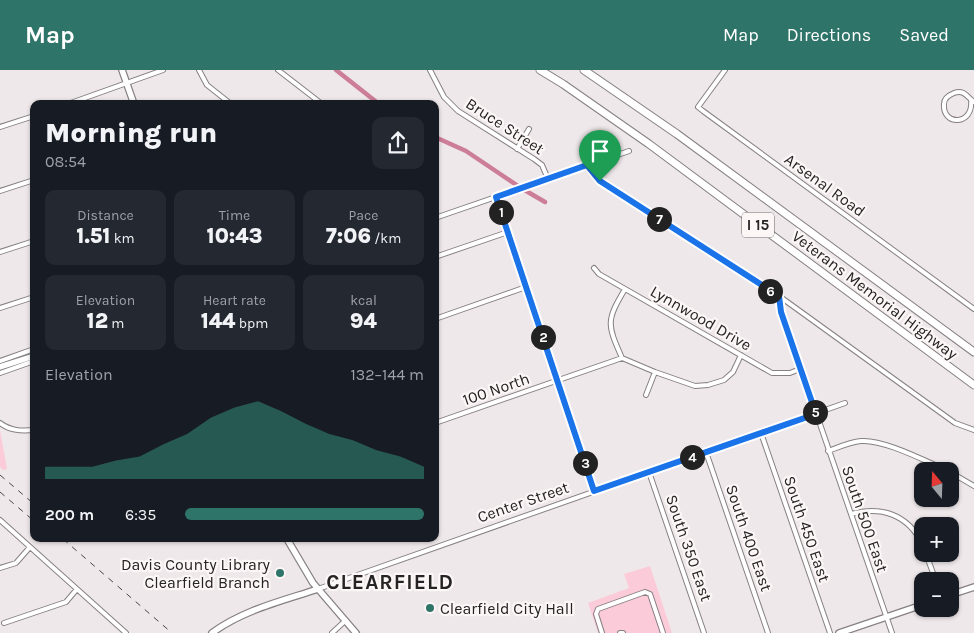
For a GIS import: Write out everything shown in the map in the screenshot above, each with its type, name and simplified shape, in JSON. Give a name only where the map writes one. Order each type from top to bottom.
[{"type":"highway","name":"Veterans Memorial Highway","points":[[540,70],[649,144],[974,385]]},
{"type":"highway","name":"Veterans Memorial Highway","points":[[584,70],[678,134],[974,352]]},
{"type":"street","points":[[122,70],[133,100]]},
{"type":"street","points":[[79,100],[163,70]]},
{"type":"street","points":[[199,70],[207,85],[226,100]]},
{"type":"street","points":[[278,70],[317,100]]},
{"type":"street","points":[[285,76],[289,70]]},
{"type":"street","name":"Bruce Street","points":[[430,70],[449,103],[458,111],[542,165],[548,179]]},
{"type":"street","name":"Arsenal Road","points":[[724,70],[698,107],[974,309]]},
{"type":"street","points":[[956,92],[964,93],[973,101],[973,112],[964,120],[950,118],[945,113],[945,100],[949,95],[956,92]]},
{"type":"street","points":[[0,127],[30,117]]},
{"type":"street","points":[[517,149],[529,129]]},
{"type":"street","points":[[439,217],[629,151]]},
{"type":"street","points":[[587,165],[600,181],[779,296],[955,423],[974,430]]},
{"type":"street","points":[[0,191],[30,181]]},
{"type":"street","points":[[496,197],[594,491]]},
{"type":"street","points":[[439,256],[508,232]]},
{"type":"street","points":[[0,252],[30,242]]},
{"type":"street","name":"Lynnwood Drive","points":[[594,268],[599,274],[772,373],[790,373],[800,370]]},
{"type":"street","points":[[439,318],[526,287]]},
{"type":"street","points":[[625,288],[613,310],[610,323],[614,340],[622,358],[654,372],[695,386],[708,385],[724,380],[733,372],[741,355]]},
{"type":"street","name":"South 500 East","points":[[779,296],[781,312],[800,370],[892,633]]},
{"type":"street","points":[[0,308],[30,297]]},
{"type":"street","points":[[0,361],[30,350]]},
{"type":"street","points":[[0,367],[30,357]]},
{"type":"street","name":"100 North","points":[[439,422],[622,358]]},
{"type":"street","points":[[0,373],[30,362]]},
{"type":"street","points":[[646,395],[654,372]]},
{"type":"street","name":"Center Street","points":[[212,633],[246,613],[845,403]]},
{"type":"street","points":[[0,423],[7,428],[18,431],[30,430]]},
{"type":"street","name":"South 450 East","points":[[761,433],[830,633]]},
{"type":"street","points":[[828,450],[852,443],[872,441],[884,444],[926,462]]},
{"type":"street","name":"South 400 East","points":[[706,452],[768,633]]},
{"type":"street","name":"South 350 East","points":[[649,472],[704,633]]},
{"type":"street","points":[[959,478],[974,486]]},
{"type":"street","points":[[850,514],[864,510],[877,510],[894,515],[914,531]]},
{"type":"street","points":[[0,520],[125,632]]},
{"type":"street","points":[[289,542],[318,588],[356,633]]},
{"type":"street","points":[[0,568],[16,563],[30,547]]},
{"type":"street","points":[[959,592],[974,587]]},
{"type":"street","points":[[4,622],[66,602],[77,589]]},
{"type":"street","points":[[602,633],[596,614],[598,609],[645,592],[650,594],[663,633]]},
{"type":"street","points":[[840,633],[914,608]]},
{"type":"street","points":[[332,633],[345,621]]},
{"type":"shaded area","points":[[0,430],[7,469],[3,470],[0,467]]},
{"type":"shaded area","points":[[650,566],[672,633],[598,633],[588,603],[629,588],[624,574]]},
{"type":"waterway","points":[[336,70],[374,100]]},
{"type":"waterway","points":[[439,139],[466,151],[545,202]]},
{"type":"railway","points":[[0,475],[30,501]]},
{"type":"railway","points":[[0,492],[30,518]]},
{"type":"railway","points":[[66,542],[172,633]]},
{"type":"place","name":"Davis County Library Clearfield Branch","points":[[280,573]]},
{"type":"place","name":"Clearfield City Hall","points":[[430,608]]},
{"type":"district","name":"CLEARFIELD","points":[[390,582]]},
{"type":"route","points":[[587,165],[600,181],[779,296],[781,312],[816,414],[594,491],[496,197],[587,165]]}]
